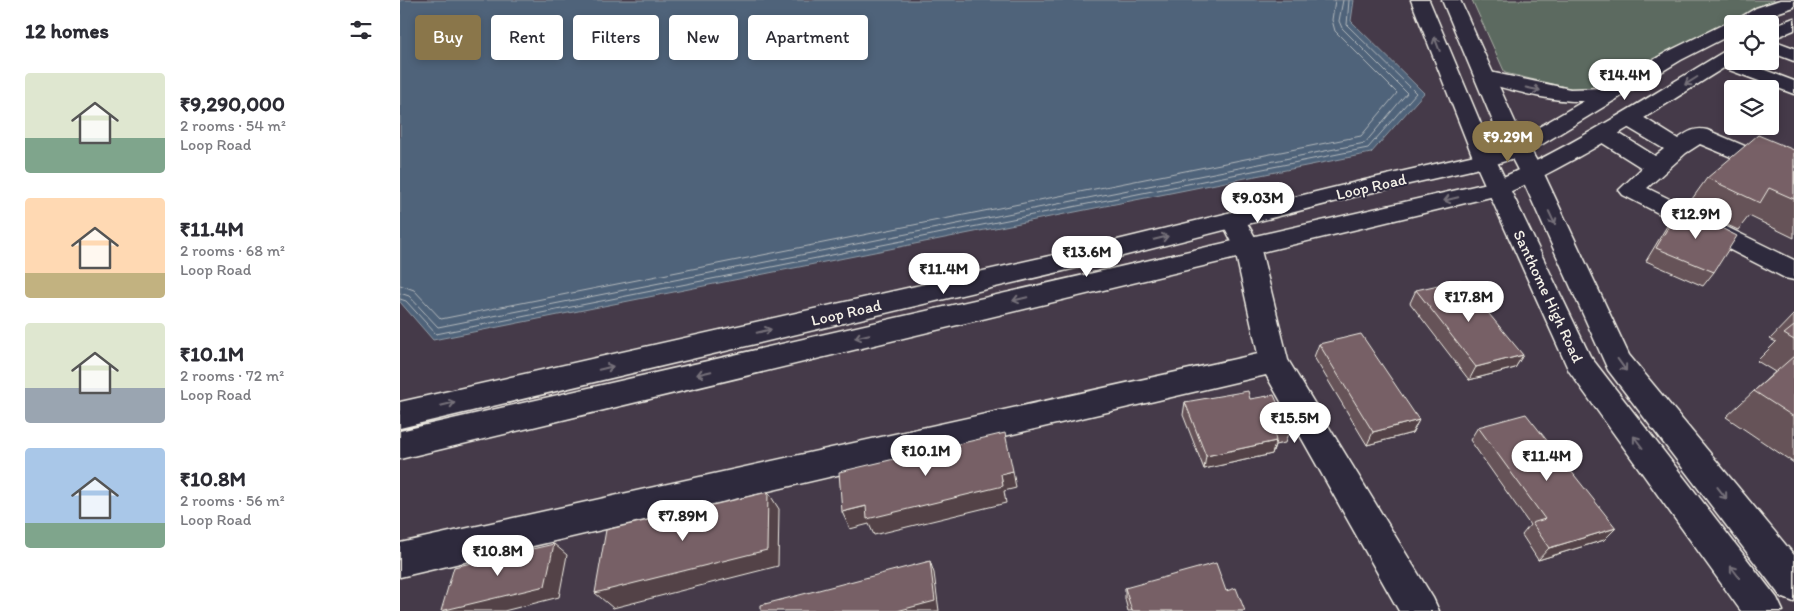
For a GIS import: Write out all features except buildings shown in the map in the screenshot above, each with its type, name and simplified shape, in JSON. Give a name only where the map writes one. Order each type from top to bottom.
[{"type":"street","name":"Santhome High Road","points":[[1420,0],[1485,160],[1579,363],[1764,611]]},
{"type":"street","points":[[1450,0],[1618,362],[1794,584]]},
{"type":"street","points":[[1756,15],[1794,1]]},
{"type":"street","points":[[1779,30],[1794,23]]},
{"type":"street","name":"Loop Road","points":[[400,444],[1240,233],[1485,160],[1518,149],[1674,56],[1724,31]]},
{"type":"street","points":[[1779,49],[1794,55]]},
{"type":"street","name":"Loop Road","points":[[400,415],[1076,259],[1240,233],[1499,188],[1532,174],[1604,134],[1724,60]]},
{"type":"street","points":[[1752,70],[1772,80],[1794,63]]},
{"type":"street","points":[[1486,77],[1570,95],[1610,94]]},
{"type":"street","points":[[1779,83],[1794,88]]},
{"type":"street","points":[[1630,119],[1678,148]]},
{"type":"street","points":[[1604,134],[1657,167]]},
{"type":"street","points":[[1794,176],[1699,136],[1678,148],[1631,190],[1794,271]]},
{"type":"street","points":[[1240,233],[1274,362],[1420,611]]},
{"type":"street","points":[[400,560],[1274,362]]},
{"type":"green space","points":[[1472,0],[1792,0],[1774,4],[1750,15],[1724,15],[1724,27],[1582,91],[1505,73]]},
{"type":"water","points":[[400,0],[1354,0],[1351,21],[1424,93],[1371,153],[433,340],[400,302]]}]
